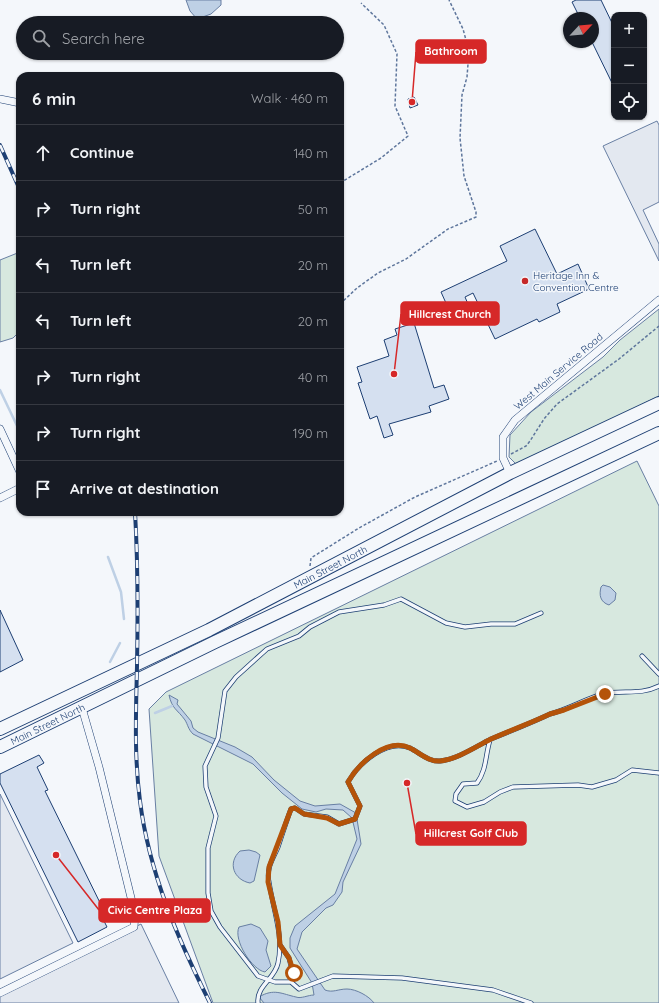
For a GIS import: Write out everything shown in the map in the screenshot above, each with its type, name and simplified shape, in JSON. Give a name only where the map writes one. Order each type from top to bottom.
[{"type":"main road","name":"Main Street North","points":[[0,729],[194,637],[307,580],[510,473],[659,403]]},
{"type":"main road","name":"Main Street North","points":[[0,747],[215,642],[659,434]]},
{"type":"street","points":[[0,99],[16,102]]},
{"type":"street","name":"West Main Service Road","points":[[510,473],[503,458],[503,437],[515,420],[659,300]]},
{"type":"street","points":[[0,429],[16,463]]},
{"type":"street","points":[[0,498],[16,490]]},
{"type":"street","points":[[0,993],[134,927],[135,914],[99,767],[82,708]]},
{"type":"lane","points":[[531,1003],[493,990],[402,978],[333,976],[326,977],[299,989],[291,982],[268,980],[258,976],[220,927],[211,911],[208,893],[208,848],[216,816],[206,787],[205,766],[218,738],[225,691],[236,677],[267,649],[299,636],[310,627],[338,612],[384,604],[401,599],[446,623],[465,627],[491,624],[515,624],[542,613]]},
{"type":"lane","points":[[642,656],[659,674]]},
{"type":"lane","points":[[258,1003],[257,998],[262,986],[278,965],[280,945],[278,922],[268,882],[269,867],[291,809],[295,808],[304,814],[327,818],[339,824],[355,819],[360,806],[348,782],[374,754],[389,746],[398,744],[432,760],[440,761],[460,755],[490,740],[550,714],[605,694],[641,693],[659,686]]},
{"type":"lane","points":[[490,740],[485,758],[484,773],[477,783],[463,784],[456,794],[456,801],[467,807],[484,802],[500,792],[513,788],[578,785],[592,787],[616,780],[632,770],[659,773]]},
{"type":"lane","points":[[280,945],[292,965],[294,978],[291,982]]},
{"type":"path","points":[[344,300],[357,288],[378,273],[406,259],[448,229],[476,217],[476,212],[464,176],[460,138],[462,95],[467,77],[469,52],[463,29],[449,0]]},
{"type":"path","points":[[344,181],[381,158],[408,136],[395,106],[396,54],[384,25],[361,3]]},
{"type":"path","points":[[307,580],[311,558],[337,541],[415,497],[503,458],[526,446],[557,404],[619,360],[659,326]]},
{"type":"shaded area","points":[[657,121],[659,125],[659,202],[643,210],[659,244],[659,261],[603,146]]},
{"type":"shaded area","points":[[16,254],[16,335],[13,338],[0,342],[0,260]]},
{"type":"shaded area","points":[[659,309],[659,396],[524,463],[516,464],[509,457],[510,435],[531,412],[603,357],[620,340]]},
{"type":"shaded area","points":[[637,461],[659,506],[659,1003],[213,1003],[159,856],[149,709],[166,692]]},
{"type":"shaded area","points":[[0,794],[73,943],[0,979]]},
{"type":"shaded area","points":[[141,924],[179,1003],[0,1003],[0,993]]},
{"type":"water","points":[[186,0],[221,0],[221,5],[211,14],[205,16],[194,16],[190,11]]},
{"type":"water","points":[[603,585],[610,587],[616,593],[615,600],[609,605],[602,600],[600,595],[600,590]]},
{"type":"water","points":[[169,695],[178,700],[177,704],[191,721],[193,728],[198,732],[235,747],[252,757],[274,780],[300,801],[315,806],[340,804],[356,813],[361,844],[343,882],[342,892],[333,905],[326,908],[302,932],[297,949],[325,990],[354,990],[366,995],[374,1003],[264,1003],[259,997],[264,994],[274,992],[298,997],[314,995],[312,983],[290,948],[290,938],[295,926],[335,894],[357,839],[352,818],[343,810],[326,809],[316,812],[302,809],[282,793],[253,764],[193,734],[185,720],[173,706]]},
{"type":"water","points":[[249,850],[260,855],[254,881],[250,883],[244,881],[236,875],[233,866],[236,856],[240,851]]},
{"type":"water","points":[[251,924],[260,928],[268,941],[266,950],[271,966],[265,972],[260,970],[249,960],[241,946],[238,933],[239,927]]},
{"type":"building","points":[[576,0],[601,0],[611,21],[611,81],[595,48],[599,48],[599,12],[577,12],[572,2]]},
{"type":"building","points":[[414,97],[418,105],[410,108],[408,99]]},
{"type":"building","name":"Heritage Inn & Convention Centre","points":[[535,229],[557,274],[578,264],[589,289],[557,304],[560,312],[539,322],[537,319],[495,339],[473,293],[465,297],[468,304],[450,312],[441,292],[507,261],[500,246]]},
{"type":"building","points":[[414,323],[434,388],[444,385],[449,399],[429,406],[431,412],[389,424],[393,435],[384,438],[377,416],[370,419],[358,383],[362,382],[357,367],[389,356],[384,340],[397,335],[395,329]]},
{"type":"building","points":[[0,610],[23,660],[0,672]]},
{"type":"building","points":[[39,755],[44,763],[37,767],[48,790],[45,791],[108,919],[104,921],[107,927],[78,942],[0,783],[0,774]]},
{"type":"waterway","points":[[0,390],[16,424]]},
{"type":"waterway","points":[[108,557],[121,592],[124,619]]},
{"type":"waterway","points":[[110,662],[120,643]]},
{"type":"waterway","points":[[155,713],[172,706]]},
{"type":"railway","points":[[0,145],[16,181]]},
{"type":"railway","points":[[135,516],[138,608],[136,750],[138,784],[144,828],[150,854],[166,905],[187,955],[210,1003]]},
{"type":"place","name":"Bathroom","points":[[412,102]]},
{"type":"place","name":"Heritage Inn & Convention Centre","points":[[525,281]]},
{"type":"place","name":"Hillcrest Church","points":[[394,374]]},
{"type":"place","name":"Hillcrest Golf Club","points":[[407,783]]},
{"type":"place","name":"Civic Centre Plaza","points":[[56,855]]},
{"type":"route","points":[[294,973],[289,958],[280,945],[278,922],[268,882],[269,867],[291,809],[295,808],[304,814],[321,816],[339,824],[355,819],[360,806],[348,782],[351,776],[374,754],[389,746],[398,744],[432,760],[440,761],[460,755],[468,750],[550,714],[605,694]]}]
